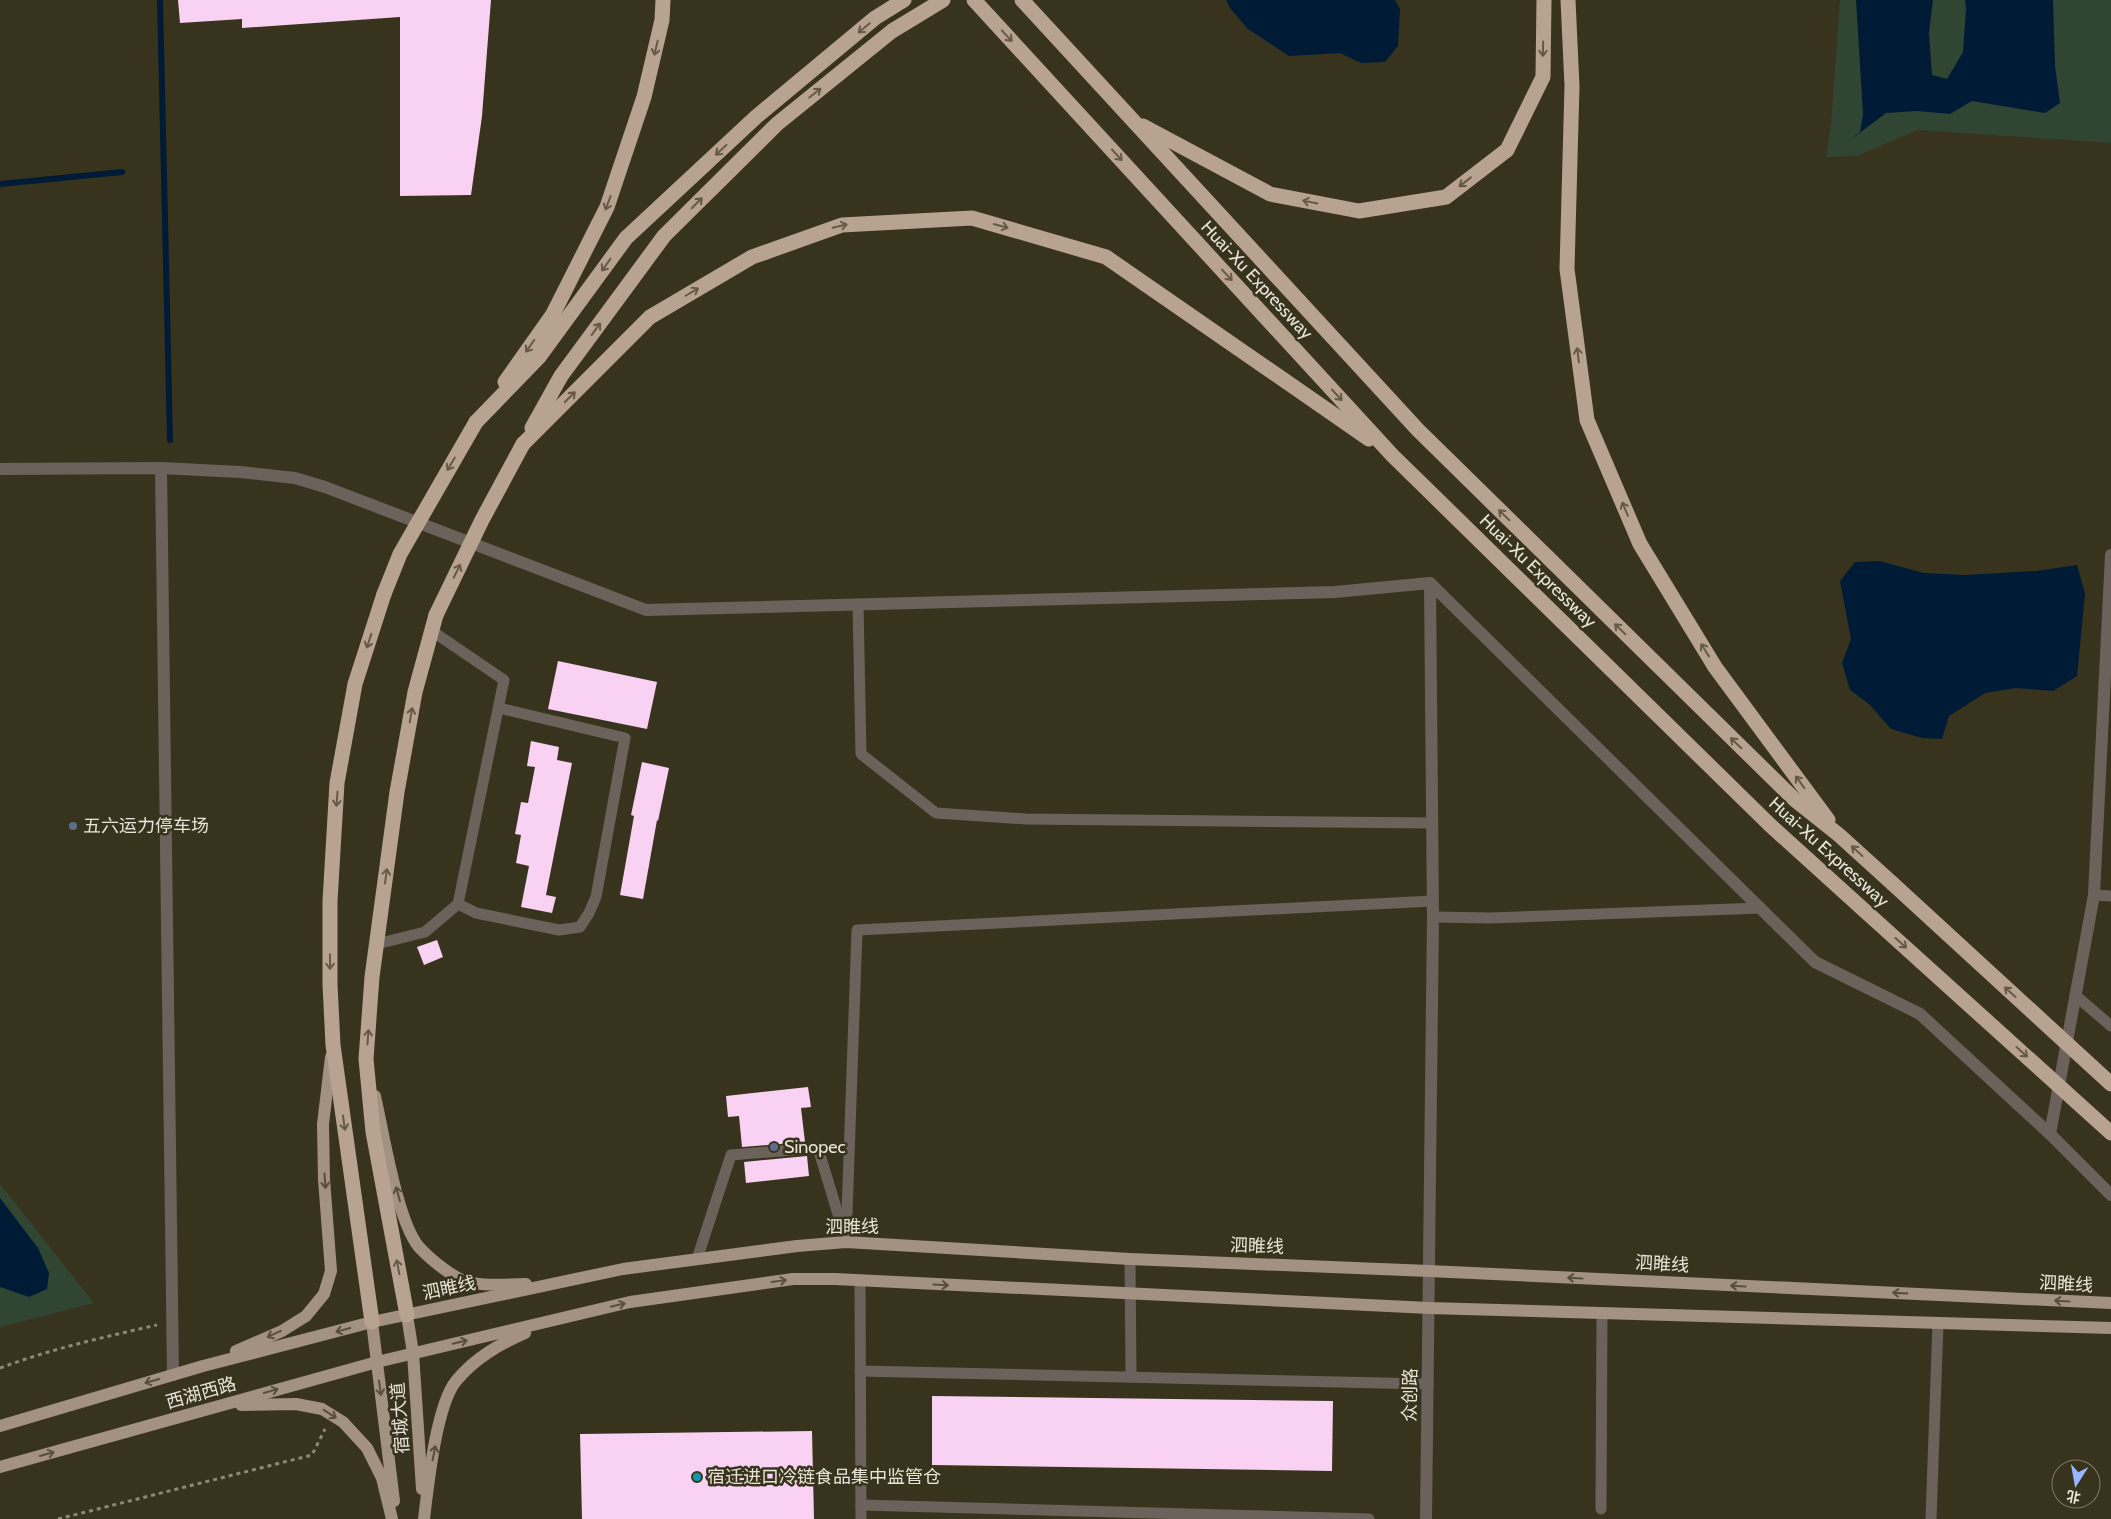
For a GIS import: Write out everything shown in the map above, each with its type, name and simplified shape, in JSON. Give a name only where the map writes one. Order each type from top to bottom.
[{"type":"highway","points":[[372,1322],[333,1045],[330,984],[330,901],[338,783],[355,684],[384,594],[400,554],[476,422],[553,314],[607,208],[644,97],[662,20],[663,0]]},
{"type":"highway","points":[[476,422],[539,357],[626,238],[756,117],[875,18],[904,0]]},
{"type":"highway","points":[[407,1315],[373,1132],[366,1059],[372,978],[397,792],[415,692],[436,615],[482,520],[561,376],[664,236],[777,124],[892,32],[943,0]]},
{"type":"highway","name":"Huai-Xu Expressway","points":[[974,0],[1392,455],[1770,825],[2111,1133]]},
{"type":"highway","name":"Huai-Xu Expressway","points":[[1022,0],[1418,430],[1794,800],[1839,835],[2111,1084]]},
{"type":"highway","points":[[1132,120],[1270,194],[1360,211],[1446,197],[1507,150],[1542,77],[1544,0]]},
{"type":"highway","points":[[1568,0],[1572,86],[1567,269],[1587,420],[1640,544],[1715,667],[1839,835]]},
{"type":"highway","points":[[523,444],[650,317],[752,257],[842,224],[972,218],[1106,257],[1392,455]]},
{"type":"main road","points":[[204,1366],[282,1331],[306,1316],[324,1294],[331,1270],[324,1179],[323,1124],[333,1045]]},
{"type":"main road","points":[[366,1059],[398,1197],[408,1228],[419,1246],[458,1278],[480,1284],[556,1283]]},
{"type":"main road","name":"泗睢线","points":[[407,1315],[623,1269],[797,1246],[846,1242],[1130,1259],[2111,1303]]},
{"type":"main road","points":[[412,1353],[630,1302],[793,1279],[860,1280],[1429,1308],[2111,1328]]},
{"type":"main road","name":"西湖西路","points":[[0,1426],[204,1366],[372,1322],[407,1315]]},
{"type":"main road","name":"宿城大道","points":[[407,1315],[422,1477],[423,1519]]},
{"type":"main road","points":[[423,1519],[444,1405],[455,1382],[492,1348],[549,1321]]},
{"type":"main road","name":"宿城大道","points":[[372,1322],[392,1477],[394,1519]]},
{"type":"main road","name":"西湖西路","points":[[0,1467],[412,1353]]},
{"type":"main road","points":[[214,1407],[296,1404],[322,1409],[343,1422],[367,1448],[382,1478],[394,1519]]},
{"type":"street","points":[[0,469],[161,468],[295,478],[325,487],[646,610],[1335,592],[1430,583],[1815,962],[1920,1014],[2050,1134],[2111,1195]]},
{"type":"street","points":[[161,468],[173,1375]]},
{"type":"street","points":[[2050,1134],[2094,895],[2111,554]]},
{"type":"street","name":"众创路","points":[[1426,1519],[1433,902],[1430,583]]},
{"type":"lane","points":[[858,604],[861,754],[936,813],[1026,819],[1432,823]]},
{"type":"lane","points":[[377,944],[425,932],[458,904],[504,680],[432,631]]},
{"type":"lane","points":[[458,904],[476,913],[559,930],[580,927],[596,898],[625,738],[499,708]]},
{"type":"lane","points":[[2094,895],[2111,896]]},
{"type":"lane","points":[[846,1242],[857,930],[1433,902]]},
{"type":"lane","points":[[1432,917],[1490,918],[1761,908]]},
{"type":"lane","points":[[2075,995],[2111,1026]]},
{"type":"lane","points":[[697,1259],[731,1156],[818,1148],[846,1242]]},
{"type":"lane","points":[[1130,1259],[1131,1377]]},
{"type":"lane","points":[[860,1280],[861,1519]]},
{"type":"lane","points":[[1601,1509],[1602,1313]]},
{"type":"lane","points":[[1931,1519],[1938,1323]]},
{"type":"lane","points":[[860,1371],[1428,1384]]},
{"type":"lane","points":[[861,1506],[1369,1519]]},
{"type":"path","points":[[0,1368],[21,1360],[98,1339],[172,1322]]},
{"type":"path","points":[[58,1519],[312,1455],[332,1416]]},
{"type":"green space","points":[[1840,0],[2111,0],[2111,143],[1917,130],[1857,156],[1826,157],[1831,124]]},
{"type":"green space","points":[[0,1184],[94,1303],[0,1327]]},
{"type":"water","points":[[1226,0],[1395,0],[1400,9],[1398,46],[1385,62],[1361,63],[1340,53],[1289,56],[1248,29],[1230,8]]},
{"type":"water","points":[[1856,0],[1933,0],[1929,33],[1932,75],[1947,79],[1963,52],[1965,0],[2053,0],[2055,66],[2060,103],[2045,113],[1972,101],[1950,114],[1917,111],[1886,113],[1845,144],[1860,132],[1863,114]]},
{"type":"water","points":[[1879,561],[1924,573],[1965,575],[2036,571],[2077,565],[2085,594],[2077,676],[2053,691],[2016,688],[1985,693],[1949,716],[1942,739],[1922,738],[1891,729],[1869,704],[1850,690],[1842,663],[1851,639],[1840,581],[1855,562]]},
{"type":"water","points":[[0,1198],[38,1248],[49,1273],[47,1289],[29,1297],[0,1287]]},
{"type":"building","points":[[178,0],[491,0],[482,116],[471,195],[400,196],[400,17],[242,28],[242,19],[180,23]]},
{"type":"building","points":[[558,661],[657,682],[647,729],[548,709]]},
{"type":"building","points":[[531,741],[559,747],[557,760],[572,763],[546,895],[556,897],[552,913],[521,907],[529,866],[516,863],[521,835],[515,834],[521,802],[528,803],[535,767],[527,766]]},
{"type":"building","points":[[642,762],[669,768],[657,820],[643,899],[620,895],[634,816],[631,815]]},
{"type":"building","points":[[437,940],[443,957],[424,965],[417,947]]},
{"type":"building","name":"Sinopec","points":[[808,1087],[811,1107],[801,1108],[805,1142],[742,1147],[739,1116],[728,1117],[726,1096]]},
{"type":"building","points":[[807,1156],[809,1176],[746,1183],[744,1162]]},
{"type":"building","points":[[932,1396],[1333,1401],[1332,1471],[932,1465]]},
{"type":"building","name":"宿迁进口冷链食品集中监管仓","points":[[812,1431],[814,1519],[582,1519],[580,1434]]},
{"type":"waterway","points":[[160,0],[170,440]]},
{"type":"waterway","points":[[0,184],[122,172]]},
{"type":"place","name":"五六运力停车场","points":[[73,826]]},
{"type":"place","name":"Sinopec","points":[[774,1147]]},
{"type":"place","name":"宿迁进口冷链食品集中监管仓","points":[[697,1477]]}]
